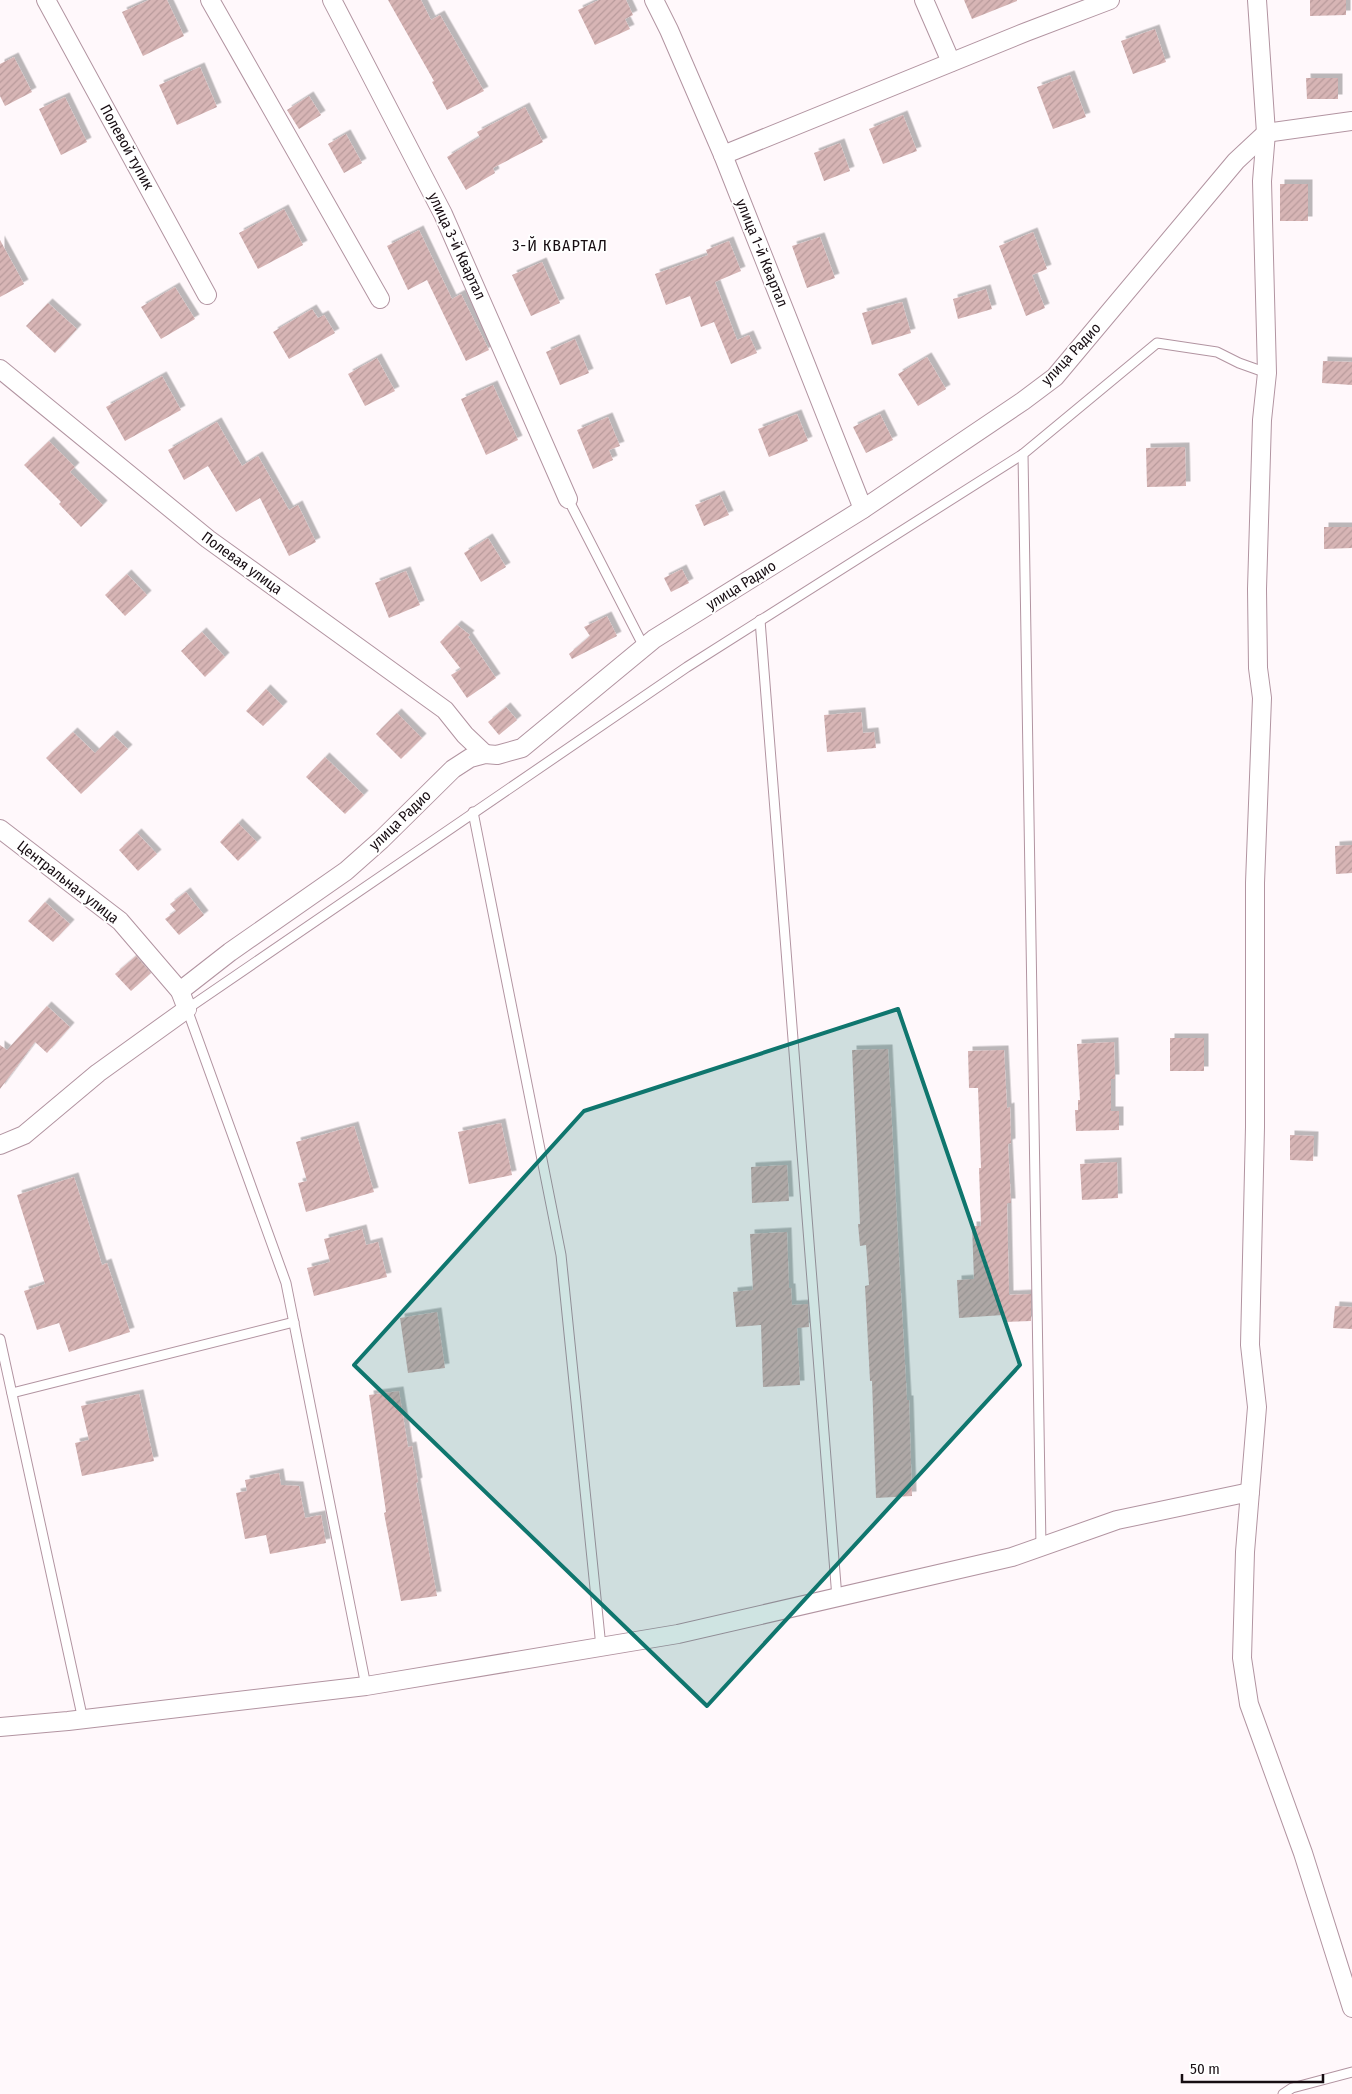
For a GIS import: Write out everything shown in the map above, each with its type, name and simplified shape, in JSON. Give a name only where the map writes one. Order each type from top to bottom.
[{"type":"street","name":"Полевой тупик","points":[[46,0],[207,294]]},
{"type":"street","points":[[210,0],[380,298]]},
{"type":"street","name":"улица 3-й Квартал","points":[[332,0],[443,214],[568,499]]},
{"type":"street","name":"улица 1-й Квартал","points":[[654,0],[669,30],[723,155],[862,509]]},
{"type":"street","points":[[924,0],[951,62]]},
{"type":"street","points":[[723,155],[951,62],[1110,0]]},
{"type":"street","points":[[1257,0],[1266,133],[1262,181],[1267,373],[1262,420],[1257,589],[1258,668],[1262,698],[1255,883],[1255,1127],[1250,1345],[1257,1407],[1246,1552],[1242,1658],[1250,1704],[1303,1853],[1352,2008]]},
{"type":"street","points":[[1266,133],[1352,122]]},
{"type":"street","name":"улица Радио","points":[[180,991],[230,952],[346,871],[381,840],[453,769],[470,758],[485,754],[497,755],[522,748],[654,639],[862,509],[1023,401],[1054,377],[1236,161],[1266,133]]},
{"type":"street","name":"Полевая улица","points":[[0,369],[208,539],[445,710],[465,735],[485,754]]},
{"type":"street","name":"Центральная улица","points":[[0,829],[120,921],[180,991],[187,1008]]},
{"type":"street","points":[[0,1146],[24,1135],[98,1073],[187,1008]]},
{"type":"street","points":[[0,1727],[83,1720],[366,1686],[678,1634],[1012,1557],[1117,1520],[1250,1492]]},
{"type":"lane","points":[[366,1686],[286,1282],[187,1008],[687,667],[1023,454],[1157,343],[1217,352],[1240,364],[1267,373]]},
{"type":"lane","points":[[1023,454],[1041,1547]]},
{"type":"lane","points":[[568,499],[644,647]]},
{"type":"lane","points":[[760,620],[837,1598]]},
{"type":"lane","points":[[473,812],[561,1255],[601,1647]]},
{"type":"lane","points":[[12,1393],[294,1322]]},
{"type":"lane","points":[[0,1339],[83,1720]]},
{"type":"lane","points":[[1283,2094],[1292,2088],[1352,2072]]},
{"type":"highlighted area","points":[[898,1009],[1020,1365],[707,1706],[354,1365],[584,1111]]},
{"type":"building","points":[[149,0],[167,0],[184,36],[143,56],[122,12]]},
{"type":"building","points":[[388,0],[421,0],[431,20],[440,15],[484,91],[447,110],[432,82],[434,81]]},
{"type":"building","points":[[599,0],[626,0],[633,15],[625,19],[630,29],[595,45],[578,10]]},
{"type":"building","points":[[964,0],[1017,0],[1017,1],[972,19]]},
{"type":"building","points":[[1310,0],[1346,0],[1346,15],[1310,16]]},
{"type":"building","points":[[1155,29],[1166,62],[1133,74],[1121,41]]},
{"type":"building","points":[[14,57],[32,92],[5,106],[0,96],[0,64]]},
{"type":"building","points":[[200,67],[217,107],[177,125],[159,85]]},
{"type":"building","points":[[1070,75],[1086,117],[1053,129],[1037,87]]},
{"type":"building","points":[[1306,78],[1338,78],[1338,99],[1307,99]]},
{"type":"building","points":[[309,96],[321,115],[299,129],[287,110]]},
{"type":"building","points":[[65,97],[87,142],[61,155],[39,109]]},
{"type":"building","points":[[525,107],[543,142],[493,168],[495,173],[466,190],[447,157],[480,137],[477,132]]},
{"type":"building","points":[[903,115],[917,151],[883,164],[869,129]]},
{"type":"building","points":[[346,134],[362,163],[344,173],[328,144]]},
{"type":"building","points":[[840,143],[850,171],[824,181],[814,153]]},
{"type":"building","points":[[1280,184],[1308,184],[1308,221],[1280,221]]},
{"type":"building","points":[[284,209],[303,245],[258,269],[239,233]]},
{"type":"building","points":[[419,230],[452,299],[461,294],[489,350],[466,361],[427,280],[408,290],[387,246]]},
{"type":"building","points":[[1033,232],[1047,269],[1032,275],[1045,308],[1026,316],[999,246]]},
{"type":"building","points":[[820,237],[835,278],[807,288],[792,246]]},
{"type":"building","points":[[0,240],[24,284],[0,297]]},
{"type":"building","points":[[729,241],[741,271],[715,282],[737,340],[749,335],[757,353],[731,364],[714,322],[701,327],[690,296],[666,305],[655,274],[708,255],[706,250]]},
{"type":"building","points":[[542,262],[560,303],[531,316],[512,275]]},
{"type":"building","points":[[175,287],[195,319],[161,339],[141,307]]},
{"type":"building","points":[[986,289],[992,309],[958,319],[953,299]]},
{"type":"building","points":[[902,302],[911,333],[872,345],[862,313]]},
{"type":"building","points":[[48,303],[77,329],[55,353],[26,326]]},
{"type":"building","points":[[312,309],[318,318],[324,315],[335,333],[289,359],[273,332]]},
{"type":"building","points":[[575,339],[589,373],[560,385],[546,352]]},
{"type":"building","points":[[927,357],[946,389],[918,406],[898,374]]},
{"type":"building","points":[[377,358],[395,391],[365,406],[348,374]]},
{"type":"building","points":[[1323,361],[1352,362],[1352,385],[1322,383]]},
{"type":"building","points":[[162,376],[181,410],[125,441],[106,407]]},
{"type":"building","points":[[493,385],[518,440],[486,455],[461,399]]},
{"type":"building","points":[[797,414],[808,441],[769,457],[758,429]]},
{"type":"building","points":[[880,414],[893,440],[866,453],[853,427]]},
{"type":"building","points":[[608,417],[620,446],[609,450],[613,460],[593,469],[577,430]]},
{"type":"building","points":[[217,422],[242,466],[258,456],[289,510],[298,505],[316,542],[289,556],[260,498],[236,512],[208,466],[184,480],[168,450]]},
{"type":"building","points":[[49,441],[75,467],[70,472],[103,505],[81,527],[59,504],[61,502],[24,465]]},
{"type":"building","points":[[1185,447],[1186,486],[1147,487],[1146,448]]},
{"type":"building","points":[[720,495],[729,515],[704,526],[695,505]]},
{"type":"building","points":[[1324,527],[1352,527],[1352,548],[1324,549]]},
{"type":"building","points":[[488,538],[506,567],[481,582],[464,553]]},
{"type":"building","points":[[682,569],[689,583],[671,592],[664,578]]},
{"type":"building","points":[[406,571],[420,605],[389,618],[375,583]]},
{"type":"building","points":[[127,574],[147,595],[125,616],[105,595]]},
{"type":"building","points":[[607,616],[617,636],[572,659],[569,654],[590,636],[584,627]]},
{"type":"building","points":[[457,625],[470,635],[468,637],[496,678],[467,698],[451,675],[461,669],[440,642]]},
{"type":"building","points":[[202,632],[225,657],[205,677],[181,651]]},
{"type":"building","points":[[266,689],[283,706],[263,726],[246,711]]},
{"type":"building","points":[[506,707],[517,720],[499,735],[488,722]]},
{"type":"building","points":[[861,712],[863,733],[874,732],[876,748],[827,752],[824,715]]},
{"type":"building","points":[[397,713],[422,738],[401,759],[376,734]]},
{"type":"building","points":[[73,732],[95,753],[113,735],[128,749],[81,794],[46,758]]},
{"type":"building","points":[[325,757],[364,795],[345,814],[306,777]]},
{"type":"building","points":[[238,823],[257,842],[238,861],[220,842]]},
{"type":"building","points":[[137,833],[157,854],[138,871],[119,850]]},
{"type":"building","points":[[1352,845],[1352,873],[1336,874],[1335,846]]},
{"type":"building","points":[[186,892],[204,915],[179,935],[165,919],[176,911],[170,904]]},
{"type":"building","points":[[45,902],[70,924],[53,942],[28,921]]},
{"type":"building","points":[[136,956],[151,973],[131,991],[115,974]]},
{"type":"building","points":[[47,1006],[70,1027],[47,1053],[35,1042],[0,1089],[0,1045],[7,1050]]},
{"type":"building","points":[[1170,1038],[1204,1038],[1204,1071],[1170,1071]]},
{"type":"building","points":[[1114,1042],[1115,1079],[1111,1079],[1111,1111],[1119,1111],[1119,1130],[1076,1131],[1075,1110],[1078,1110],[1078,1100],[1080,1100],[1077,1044]]},
{"type":"building","points":[[888,1049],[907,1400],[909,1400],[912,1496],[876,1498],[872,1381],[870,1381],[865,1286],[869,1285],[866,1245],[860,1246],[858,1224],[860,1224],[852,1050]]},
{"type":"building","points":[[1004,1050],[1007,1108],[1010,1107],[1011,1143],[1008,1144],[1011,1203],[1007,1203],[1009,1295],[1031,1294],[1031,1321],[1003,1322],[1003,1315],[959,1318],[957,1280],[974,1279],[972,1226],[981,1226],[978,1088],[969,1088],[968,1051]]},
{"type":"building","points":[[501,1123],[512,1175],[469,1184],[458,1132]]},
{"type":"building","points":[[354,1126],[374,1192],[306,1212],[298,1183],[307,1181],[296,1142]]},
{"type":"building","points":[[1290,1135],[1314,1136],[1313,1161],[1290,1160]]},
{"type":"building","points":[[1117,1162],[1118,1198],[1082,1200],[1080,1164]]},
{"type":"building","points":[[787,1165],[789,1201],[752,1203],[751,1167]]},
{"type":"building","points":[[74,1177],[102,1265],[107,1263],[130,1332],[69,1352],[59,1323],[37,1330],[24,1291],[45,1284],[17,1195]]},
{"type":"building","points":[[362,1229],[366,1245],[378,1242],[387,1277],[314,1296],[307,1268],[330,1262],[324,1239]]},
{"type":"building","points":[[787,1232],[789,1288],[791,1288],[792,1305],[808,1304],[809,1327],[797,1328],[800,1385],[763,1387],[761,1325],[736,1327],[733,1292],[753,1290],[750,1234]]},
{"type":"building","points":[[1335,1306],[1352,1307],[1352,1329],[1333,1328]]},
{"type":"building","points":[[437,1312],[445,1368],[408,1373],[400,1318]]},
{"type":"building","points":[[399,1391],[408,1447],[412,1446],[418,1482],[416,1483],[437,1596],[401,1601],[384,1513],[386,1512],[369,1395]]},
{"type":"building","points":[[139,1394],[154,1461],[82,1476],[75,1443],[89,1440],[81,1406]]},
{"type":"building","points":[[279,1473],[281,1485],[299,1486],[305,1518],[321,1515],[326,1543],[270,1554],[266,1535],[245,1539],[236,1493],[247,1491],[245,1480]]},
{"type":"district","name":"3-Й КВАРТАЛ","points":[[560,245]]}]
